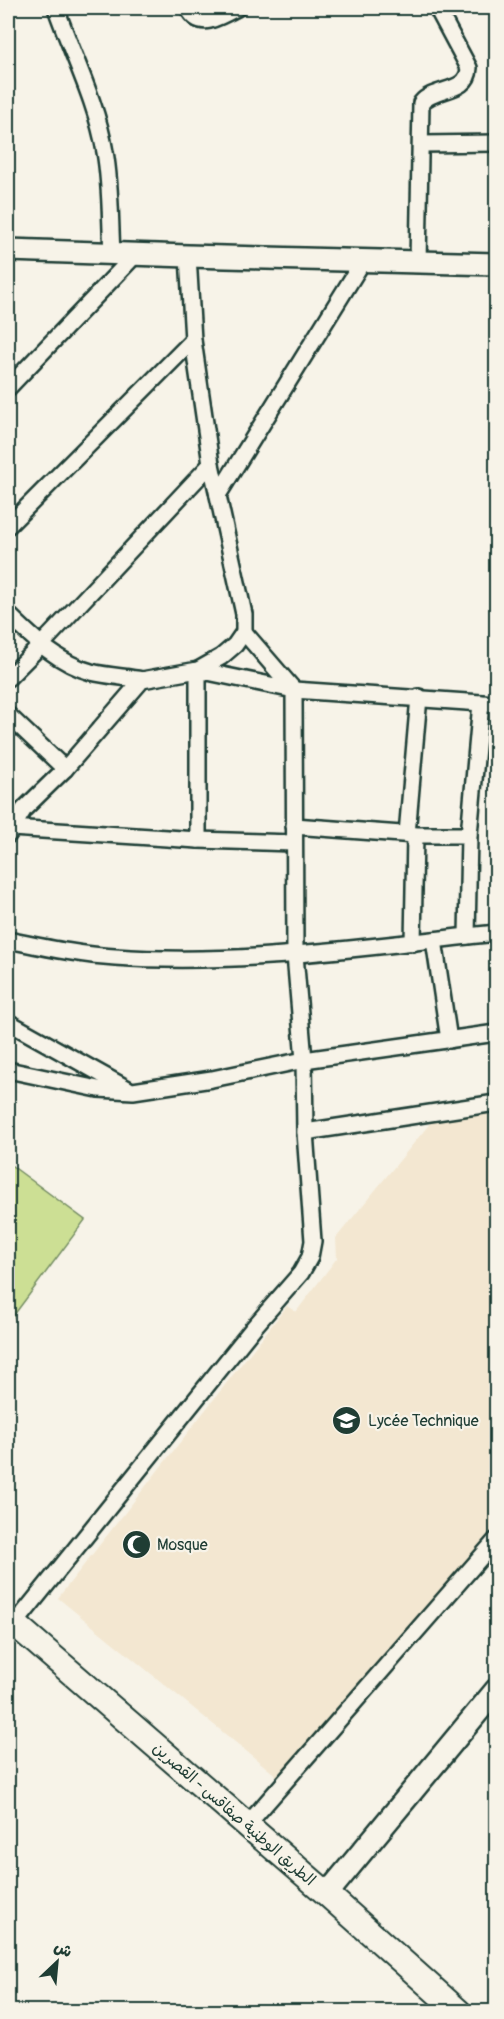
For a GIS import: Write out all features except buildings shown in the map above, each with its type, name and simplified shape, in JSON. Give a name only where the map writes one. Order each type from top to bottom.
[{"type":"main road","name":"الطريق الوطنية صفاقس - القصرين","points":[[11,1621],[327,1893],[459,2012]]},
{"type":"street","points":[[56,8],[91,103],[105,151],[112,253]]},
{"type":"street","points":[[188,8],[196,19],[201,21],[237,8]]},
{"type":"street","points":[[418,262],[422,104],[434,93],[459,86],[466,81],[469,75],[469,68],[437,8]]},
{"type":"street","points":[[422,144],[496,143]]},
{"type":"street","points":[[10,252],[496,264]]},
{"type":"street","points":[[8,388],[136,254]]},
{"type":"street","points":[[188,256],[193,340],[211,464],[244,614],[244,633],[235,645],[198,670]]},
{"type":"street","points":[[218,495],[363,261]]},
{"type":"street","points":[[8,526],[193,340]]},
{"type":"street","points":[[8,678],[211,464]]},
{"type":"street","points":[[8,614],[41,645],[76,667],[92,672],[142,680],[198,670],[294,690],[496,704]]},
{"type":"street","points":[[11,1621],[301,1273],[310,1257],[313,1241],[305,1132],[304,1060],[295,955],[294,690],[244,633]]},
{"type":"street","points":[[198,670],[198,840]]},
{"type":"street","points":[[9,832],[24,809],[64,769],[142,680]]},
{"type":"street","points":[[413,943],[411,834],[419,698]]},
{"type":"street","points":[[467,936],[469,835],[481,703]]},
{"type":"street","points":[[8,715],[64,769]]},
{"type":"street","points":[[294,826],[411,834],[469,835]]},
{"type":"street","points":[[9,832],[293,843]]},
{"type":"street","points":[[8,940],[115,957],[196,958],[295,955],[496,933]]},
{"type":"street","points":[[434,940],[449,1040]]},
{"type":"street","points":[[8,1022],[133,1091]]},
{"type":"street","points":[[8,1070],[98,1089],[133,1091],[212,1079],[304,1060],[496,1033]]},
{"type":"street","points":[[305,1132],[496,1103]]},
{"type":"street","points":[[247,1825],[496,1539]]},
{"type":"street","points":[[327,1893],[496,1690]]},
{"type":"shaded area","name":"Lycée Technique","points":[[496,1111],[496,1529],[278,1777],[58,1598],[287,1306],[296,1312],[337,1258],[336,1238],[432,1121]]},
{"type":"green space","points":[[8,1163],[85,1220],[8,1323]]},
{"type":"place","name":"Lycée Technique","points":[[347,1421]]},
{"type":"place","name":"Mosque","points":[[136,1545]]}]
